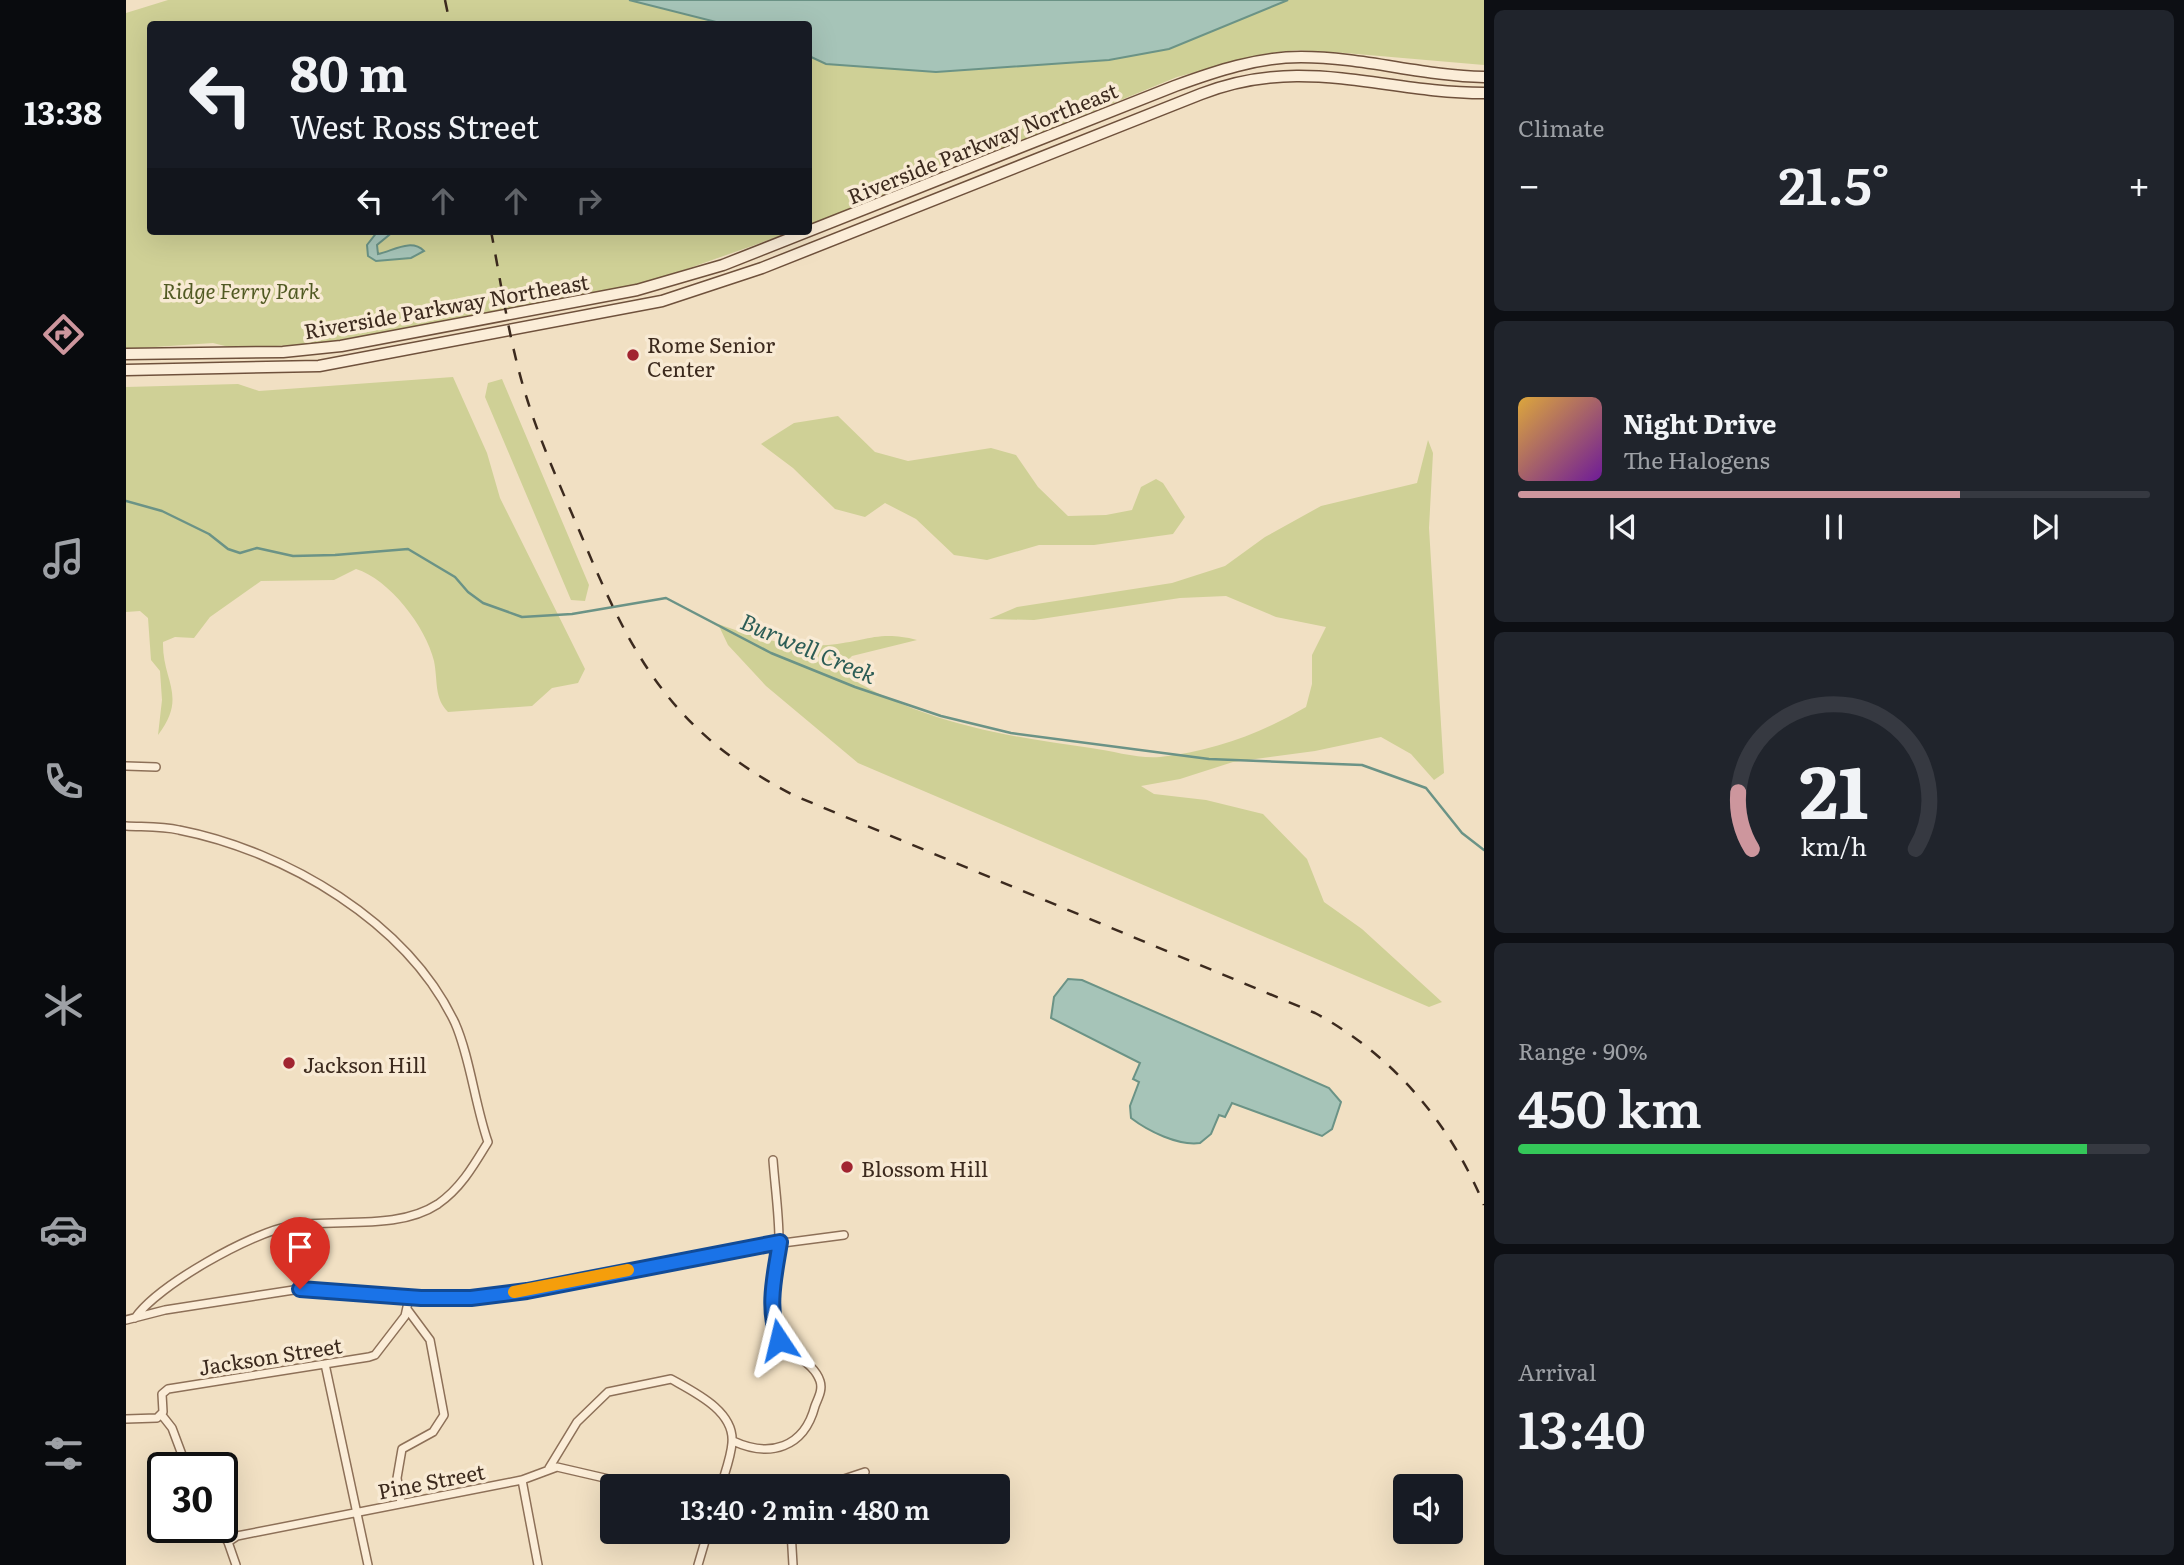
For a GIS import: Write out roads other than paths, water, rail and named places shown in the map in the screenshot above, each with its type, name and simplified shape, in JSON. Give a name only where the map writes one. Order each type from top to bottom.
[{"type":"main road","name":"Riverside Parkway Northeast","points":[[812,230],[1175,86],[1245,64],[1286,58],[1332,58],[1484,77]]},
{"type":"main road","name":"Riverside Parkway Northeast","points":[[126,370],[319,366],[662,301],[762,268],[1207,91],[1241,81],[1314,74],[1484,93]]},
{"type":"main road","name":"Riverside Parkway Northeast","points":[[126,354],[283,352],[341,346],[667,283],[723,265],[799,235]]},
{"type":"street","points":[[126,766],[156,766]]},
{"type":"street","points":[[126,826],[176,829],[232,843],[294,870],[359,909],[428,978],[456,1025],[488,1142],[467,1177],[430,1209],[381,1220],[289,1226],[265,1233],[157,1293],[135,1318]]},
{"type":"street","points":[[733,1441],[754,1451],[764,1451],[796,1439],[809,1424],[821,1386],[816,1372],[784,1346],[774,1326],[772,1300],[780,1242],[774,1160]]},
{"type":"street","points":[[126,1320],[164,1310],[300,1289],[410,1298],[471,1298],[527,1291],[780,1242],[844,1235]]},
{"type":"street","name":"Jackson Street","points":[[161,1414],[162,1394],[168,1389],[375,1354],[407,1309],[410,1298]]},
{"type":"street","points":[[401,1503],[397,1478],[402,1449],[433,1432],[444,1415],[430,1340],[407,1309]]},
{"type":"street","points":[[325,1364],[368,1565]]},
{"type":"street","points":[[550,1468],[578,1422],[608,1392],[671,1379],[705,1398],[725,1419],[733,1441],[724,1474]]},
{"type":"street","points":[[126,1419],[150,1419],[161,1414],[172,1428],[181,1452]]},
{"type":"street","points":[[550,1468],[566,1468],[600,1476]]},
{"type":"street","name":"Pine Street","points":[[238,1536],[522,1480],[550,1468]]},
{"type":"street","points":[[858,1474],[864,1472]]},
{"type":"street","points":[[522,1480],[538,1565]]},
{"type":"street","points":[[228,1543],[236,1565]]},
{"type":"street","points":[[698,1565],[704,1544]]},
{"type":"street","points":[[792,1544],[793,1565]]},
{"type":"waterway","name":"Burwell Creek","points":[[126,501],[162,511],[209,534],[228,549],[240,553],[257,548],[293,556],[408,549],[455,577],[468,592],[483,603],[522,617],[572,614],[666,598],[771,653],[855,687],[941,716],[1011,733],[1209,759],[1362,765],[1426,788],[1462,833],[1484,850]]},
{"type":"railway","points":[[445,0],[449,21]]},
{"type":"railway","points":[[492,235],[516,360],[546,451],[617,615],[659,685],[685,716],[715,744],[750,770],[793,795],[1315,1013],[1343,1030],[1370,1049],[1416,1094],[1454,1146],[1484,1205]]},
{"type":"place","name":"Rome Senior Center","points":[[633,355]]},
{"type":"place","name":"Jackson Hill","points":[[289,1063]]},
{"type":"place","name":"Blossom Hill","points":[[847,1167]]},
{"type":"park label","name":"Ridge Ferry Park","points":[[241,289]]}]
